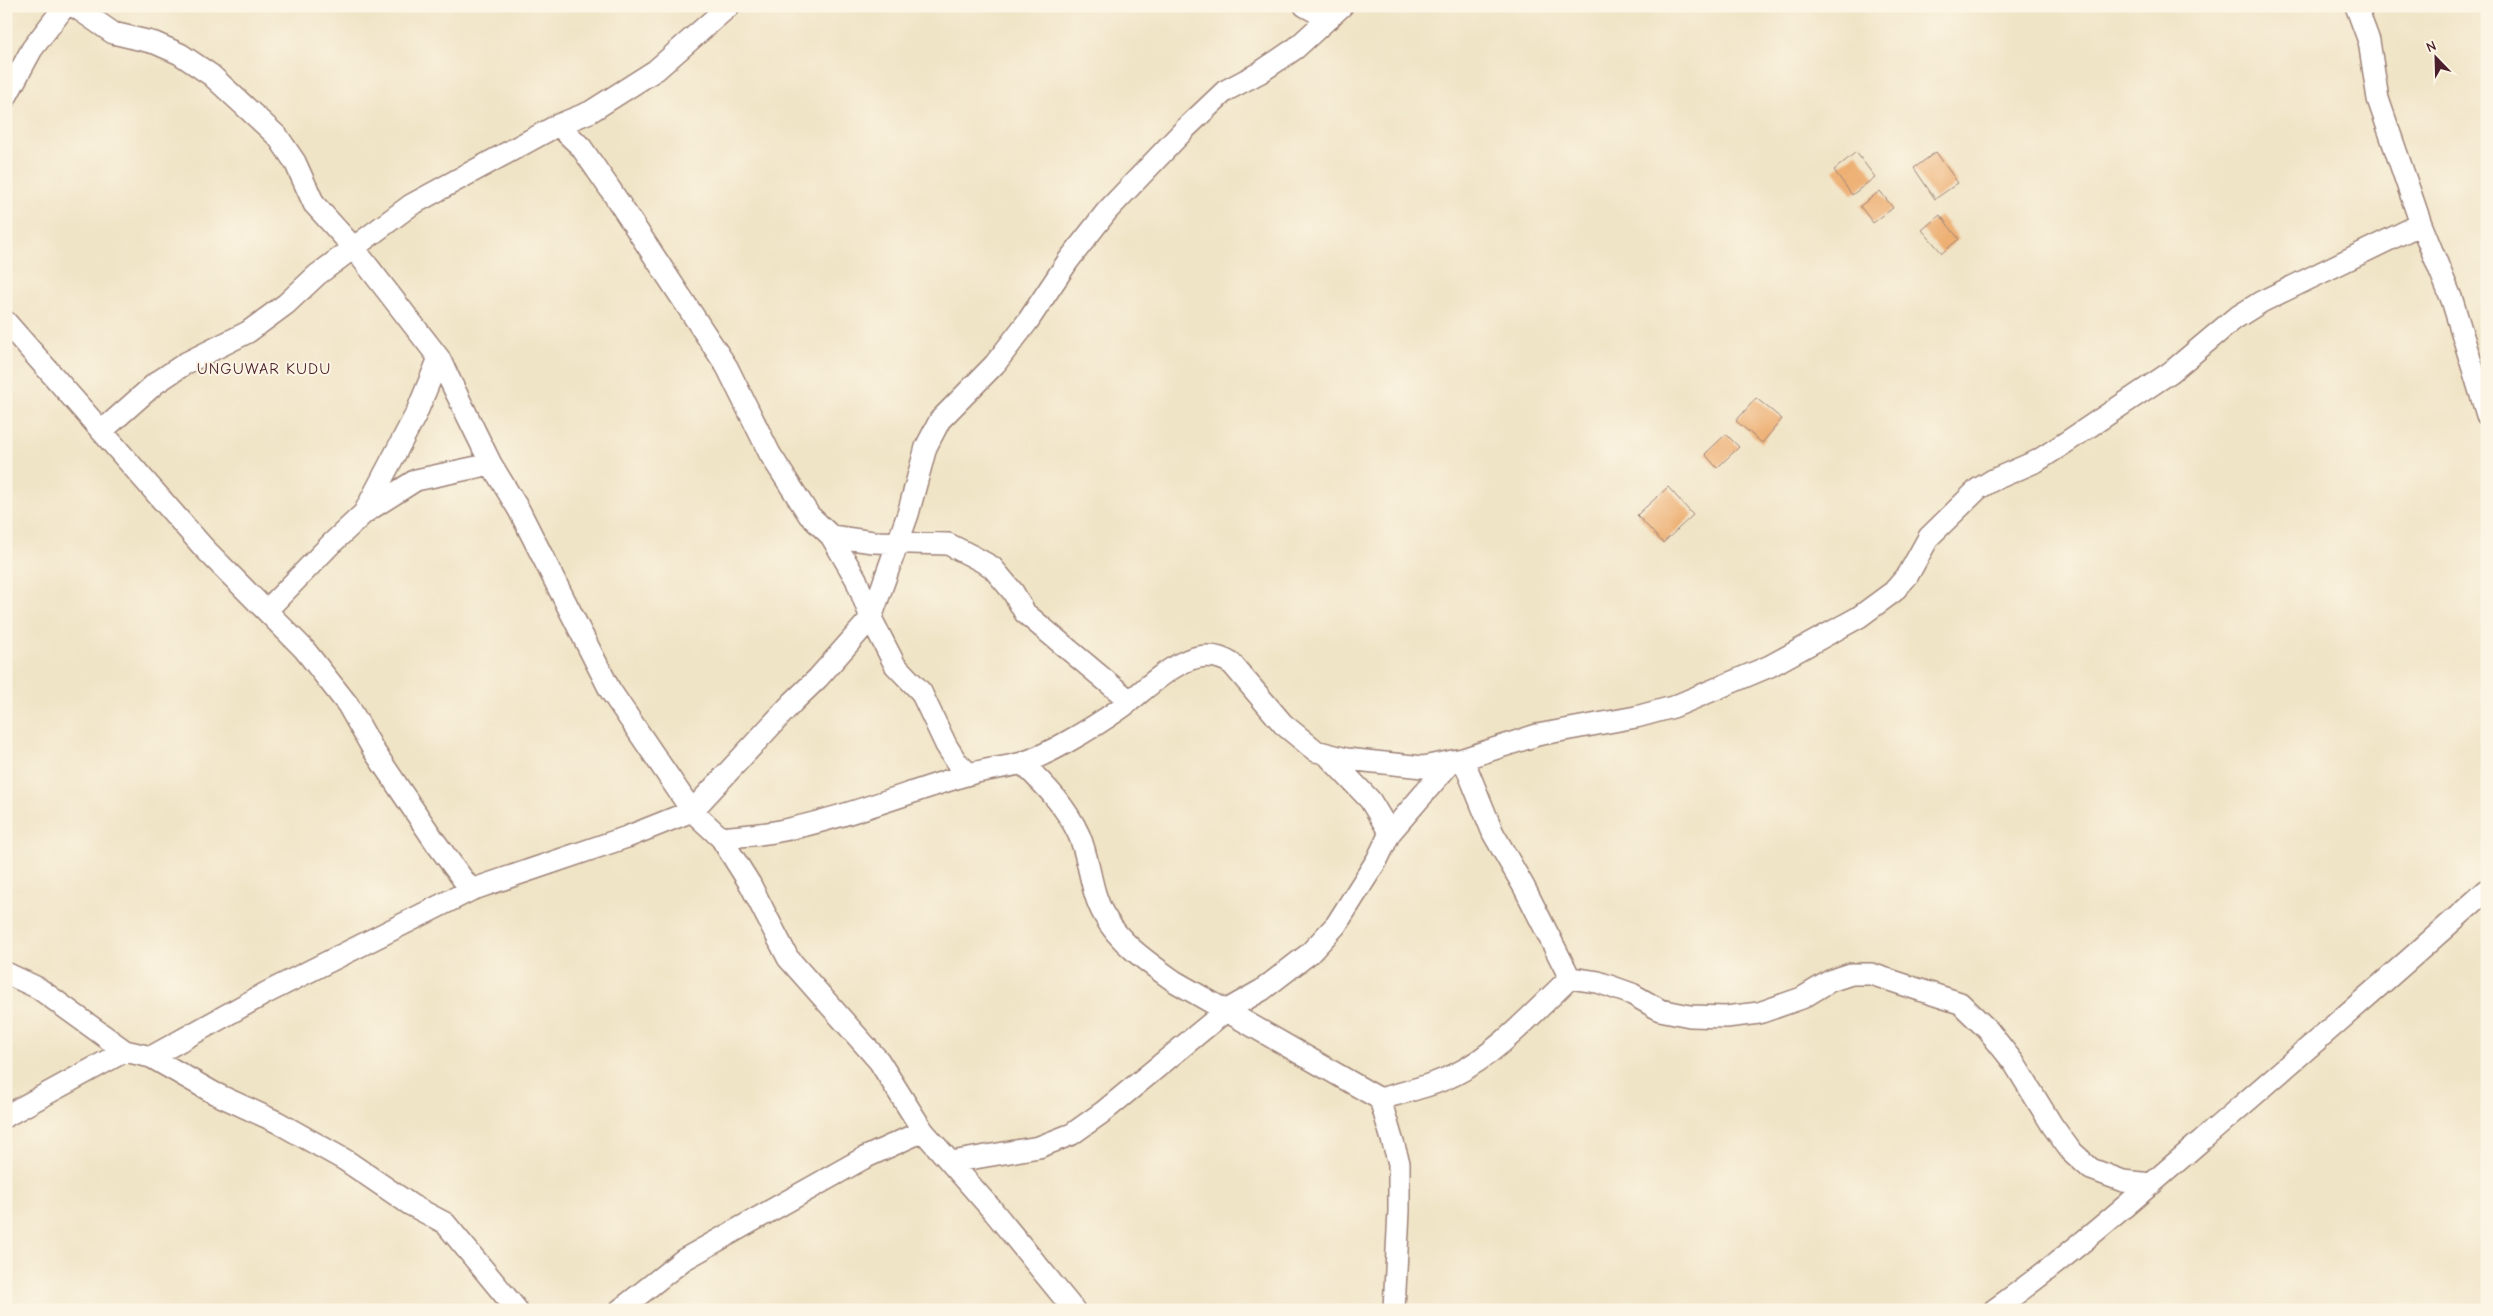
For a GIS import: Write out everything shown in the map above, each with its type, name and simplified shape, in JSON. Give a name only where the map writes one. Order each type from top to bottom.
[{"type":"street","points":[[103,430],[156,383],[186,363],[248,332],[286,304],[317,275],[411,204],[558,126],[590,112],[656,70],[729,6]]},
{"type":"street","points":[[1305,6],[1335,13]]},
{"type":"street","points":[[2356,6],[2369,41],[2378,99],[2421,224],[2452,300],[2487,415]]},
{"type":"street","points":[[6,97],[32,50],[62,9],[112,34],[155,43],[180,54],[211,75],[278,137],[295,162],[314,204],[354,247],[439,358],[491,464],[519,510],[610,690],[692,811],[721,838],[750,884],[788,958],[878,1061],[923,1131],[1074,1310]]},
{"type":"street","points":[[151,1056],[266,993],[471,890],[627,837],[692,811],[761,735],[818,678],[871,618],[919,479],[926,447],[940,420],[995,364],[1028,321],[1068,261],[1107,211],[1186,128],[1225,91],[1296,48],[1335,13]]},
{"type":"street","points":[[558,126],[581,147],[727,367],[770,454],[809,515],[831,536],[856,579],[871,618],[895,665],[922,692],[946,745],[956,761],[969,774]]},
{"type":"street","points":[[721,838],[773,832],[825,820],[969,774],[1022,763],[1066,743],[1130,701],[1158,678],[1180,664],[1198,656],[1221,657],[1232,664],[1283,724],[1316,751],[1328,756],[1424,767],[1458,760],[1537,735],[1636,717],[1673,707],[1770,666],[1824,638],[1859,617],[1893,592],[1908,575],[1929,536],[1978,489],[2037,461],[2062,445],[2171,372],[2234,319],[2261,302],[2421,224]]},
{"type":"street","points":[[6,322],[103,430],[204,548],[304,649],[348,705],[374,751],[436,843],[471,890]]},
{"type":"street","points":[[364,513],[416,414],[439,358]]},
{"type":"street","points":[[267,610],[330,544],[364,513],[416,480],[491,464]]},
{"type":"street","points":[[831,536],[873,542],[898,541],[948,544],[992,568],[1013,592],[1025,613],[1130,701]]},
{"type":"street","points":[[1328,756],[1370,800],[1390,833]]},
{"type":"street","points":[[951,1162],[1039,1147],[1072,1134],[1103,1112],[1227,1010],[1262,990],[1310,953],[1336,925],[1368,875],[1390,833],[1458,760]]},
{"type":"street","points":[[1458,760],[1493,833],[1524,887],[1570,978]]},
{"type":"street","points":[[1022,763],[1049,789],[1066,811],[1079,835],[1104,916],[1142,957],[1174,981],[1380,1100],[1399,1163],[1399,1211],[1394,1310]]},
{"type":"street","points":[[1994,1310],[2042,1276],[2152,1184],[2377,990],[2487,890]]},
{"type":"street","points":[[6,972],[38,988],[125,1051],[151,1056],[214,1093],[277,1122],[345,1160],[444,1223],[517,1310]]},
{"type":"street","points":[[1570,978],[1598,982],[1632,994],[1660,1010],[1690,1016],[1726,1017],[1759,1013],[1802,998],[1830,981],[1851,974],[1871,974],[1960,1003],[1984,1025],[2014,1062],[2052,1126],[2070,1150],[2091,1169],[2123,1181],[2152,1184]]},
{"type":"street","points":[[1380,1100],[1419,1088],[1457,1073],[1502,1042],[1570,978]]},
{"type":"street","points":[[6,1116],[125,1051]]},
{"type":"street","points":[[620,1310],[683,1260],[864,1158],[923,1131]]},
{"type":"building","points":[[1856,152],[1875,177],[1852,195],[1834,170]]},
{"type":"building","points":[[1936,152],[1958,183],[1935,199],[1914,168]]},
{"type":"building","points":[[1880,191],[1893,208],[1873,223],[1860,206]]},
{"type":"building","points":[[1940,215],[1959,239],[1942,253],[1922,230]]},
{"type":"building","points":[[1756,398],[1782,419],[1762,443],[1736,421]]},
{"type":"building","points":[[1726,434],[1739,447],[1717,468],[1705,454]]},
{"type":"building","points":[[1668,487],[1693,515],[1663,543],[1637,515]]},
{"type":"district","name":"UNGUWAR KUDU","points":[[264,368]]}]
